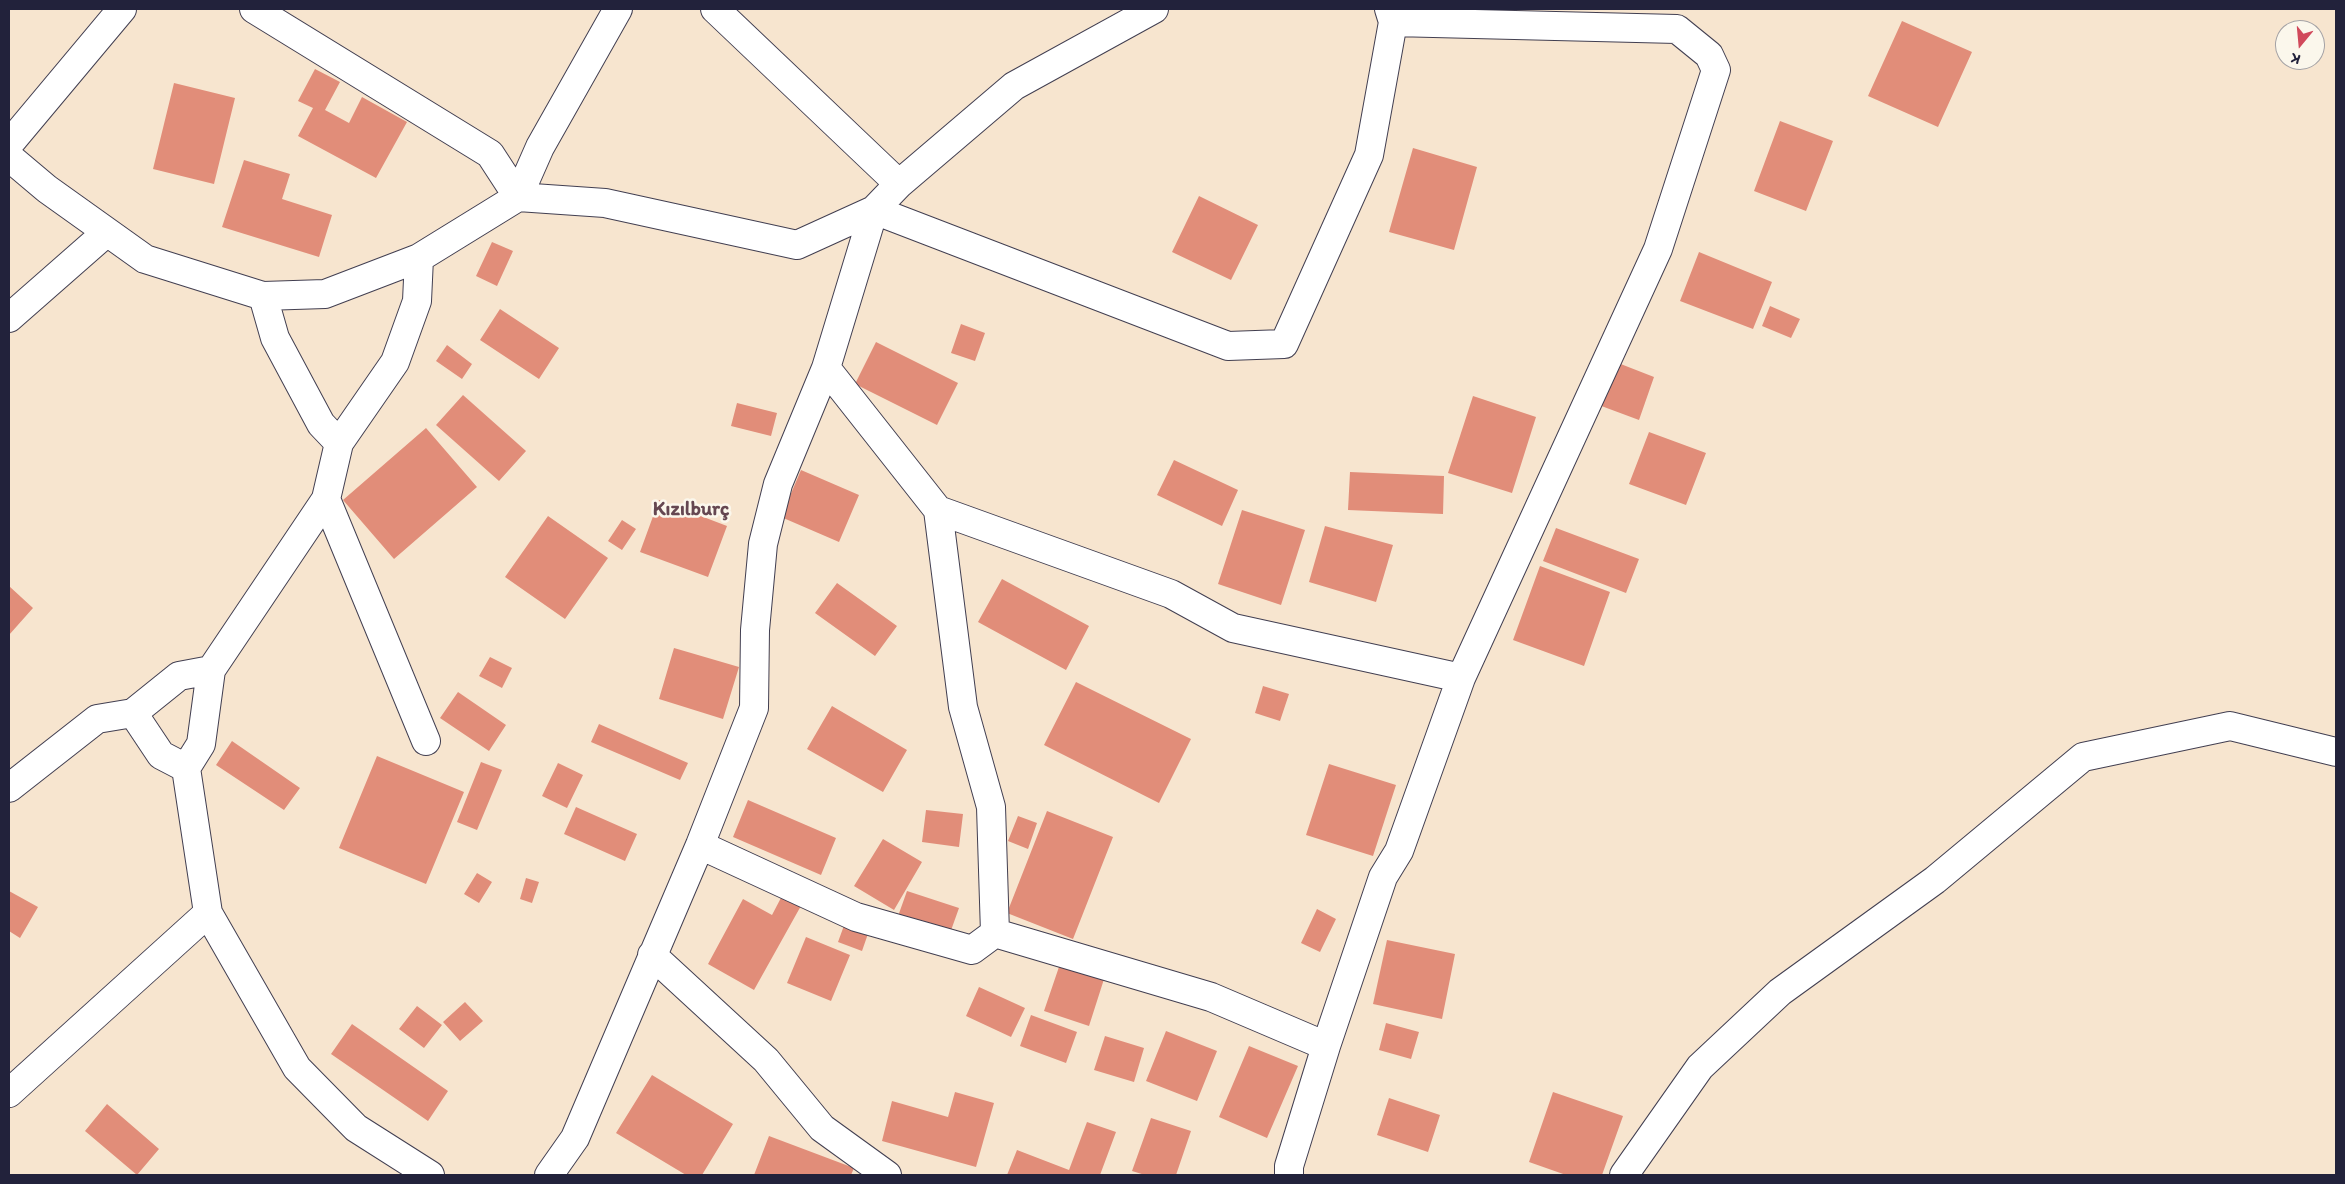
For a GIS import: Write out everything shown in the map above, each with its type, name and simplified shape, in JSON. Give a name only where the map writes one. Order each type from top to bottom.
[{"type":"street","points":[[9,144],[122,9]]},
{"type":"street","points":[[254,9],[490,154],[518,197]]},
{"type":"street","points":[[9,157],[47,189],[145,259],[263,296],[326,294],[418,258],[518,197],[540,147],[618,9]]},
{"type":"street","points":[[715,9],[899,184]]},
{"type":"street","points":[[518,197],[605,204],[797,245],[874,210],[899,184],[1014,86],[1154,9]]},
{"type":"street","points":[[1649,28],[1678,9]]},
{"type":"street","points":[[874,210],[1228,346],[1284,344],[1369,155],[1391,15],[1677,29],[1709,54],[1716,70],[1658,249],[1461,678],[1399,851],[1383,877],[1326,1046],[1289,1166],[1289,1175]]},
{"type":"street","points":[[549,1175],[576,1138],[700,845],[754,708],[755,630],[764,544],[778,484],[826,368],[874,210]]},
{"type":"street","points":[[9,318],[107,232]]},
{"type":"street","points":[[418,258],[417,302],[396,362],[339,442],[326,499],[211,670],[201,744],[186,768],[208,913],[297,1068],[356,1128],[430,1175]]},
{"type":"street","points":[[263,296],[275,338],[321,424],[339,442]]},
{"type":"street","points":[[826,368],[938,510],[963,707],[991,807],[996,933]]},
{"type":"street","points":[[326,499],[426,740]]},
{"type":"street","points":[[938,510],[1171,594],[1233,628],[1461,678]]},
{"type":"street","points":[[9,788],[97,719],[133,712],[180,676],[211,670]]},
{"type":"street","points":[[133,712],[161,755],[186,768]]},
{"type":"street","points":[[1624,1175],[1700,1067],[1780,992],[1935,880],[2083,757],[2230,726],[2336,752]]},
{"type":"street","points":[[700,845],[856,917],[972,950],[996,933]]},
{"type":"street","points":[[9,1093],[208,913]]},
{"type":"street","points":[[996,933],[1211,997],[1326,1046]]},
{"type":"street","points":[[652,955],[766,1060],[822,1128],[887,1175]]},
{"type":"building","points":[[1902,21],[1972,52],[1938,127],[1868,96]]},
{"type":"building","points":[[315,69],[340,82],[325,110],[349,123],[362,97],[407,122],[376,178],[298,136],[313,108],[298,101]]},
{"type":"building","points":[[174,83],[235,98],[214,184],[153,169]]},
{"type":"building","points":[[1780,121],[1833,141],[1806,211],[1754,191]]},
{"type":"building","points":[[1413,148],[1477,167],[1454,250],[1389,232]]},
{"type":"building","points":[[244,160],[290,174],[282,199],[332,215],[319,257],[222,227]]},
{"type":"building","points":[[1199,196],[1258,225],[1231,280],[1172,252]]},
{"type":"building","points":[[492,242],[513,251],[497,286],[476,276]]},
{"type":"building","points":[[1699,252],[1772,282],[1753,329],[1680,301]]},
{"type":"building","points":[[1770,306],[1800,319],[1791,338],[1762,326]]},
{"type":"building","points":[[500,309],[559,348],[539,379],[480,340]]},
{"type":"building","points":[[961,324],[985,333],[975,361],[951,353]]},
{"type":"building","points":[[876,342],[958,383],[937,425],[855,384]]},
{"type":"building","points":[[447,345],[472,364],[462,379],[436,361]]},
{"type":"building","points":[[1613,361],[1654,377],[1639,420],[1596,404]]},
{"type":"building","points":[[463,395],[526,451],[499,481],[436,425]]},
{"type":"building","points":[[1473,396],[1536,417],[1512,493],[1448,473]]},
{"type":"building","points":[[737,403],[777,413],[771,436],[731,426]]},
{"type":"building","points":[[426,428],[477,487],[394,559],[343,500]]},
{"type":"building","points":[[1649,432],[1706,453],[1686,505],[1629,484]]},
{"type":"building","points":[[1174,460],[1238,490],[1222,526],[1157,495]]},
{"type":"building","points":[[801,470],[859,495],[839,542],[781,517]]},
{"type":"building","points":[[1350,472],[1444,476],[1443,514],[1348,510]]},
{"type":"building","points":[[659,500],[727,526],[708,577],[640,552]]},
{"type":"building","points":[[1242,510],[1305,530],[1281,605],[1218,584]]},
{"type":"building","points":[[548,516],[608,558],[565,619],[505,577]]},
{"type":"building","points":[[622,520],[636,529],[622,550],[608,541]]},
{"type":"building","points":[[1325,526],[1393,545],[1376,602],[1309,582]]},
{"type":"building","points":[[1556,528],[1639,559],[1626,593],[1543,561]]},
{"type":"building","points":[[1540,566],[1610,592],[1584,666],[1513,640]]},
{"type":"building","points":[[1002,579],[1089,626],[1066,670],[978,622]]},
{"type":"building","points":[[837,583],[897,626],[875,656],[815,613]]},
{"type":"building","points":[[9,586],[33,608],[9,635]]},
{"type":"building","points":[[674,648],[739,667],[723,719],[659,699]]},
{"type":"building","points":[[490,657],[512,668],[502,688],[479,676]]},
{"type":"building","points":[[1076,682],[1191,739],[1159,803],[1044,745]]},
{"type":"building","points":[[1263,686],[1289,694],[1280,721],[1255,713]]},
{"type":"building","points":[[458,692],[506,725],[489,751],[440,718]]},
{"type":"building","points":[[832,706],[907,750],[883,792],[807,749]]},
{"type":"building","points":[[599,724],[688,763],[680,780],[591,742]]},
{"type":"building","points":[[232,741],[300,788],[284,810],[216,765]]},
{"type":"building","points":[[377,756],[464,792],[426,884],[339,848]]},
{"type":"building","points":[[481,762],[502,770],[477,830],[457,822]]},
{"type":"building","points":[[558,763],[583,775],[567,808],[542,796]]},
{"type":"building","points":[[1329,764],[1396,785],[1373,856],[1306,835]]},
{"type":"building","points":[[748,800],[836,838],[821,875],[733,837]]},
{"type":"building","points":[[576,807],[637,834],[625,861],[564,834]]},
{"type":"building","points":[[926,810],[963,814],[959,847],[922,842]]},
{"type":"building","points":[[1047,811],[1113,837],[1073,939],[1007,913]]},
{"type":"building","points":[[1018,816],[1037,823],[1028,849],[1008,841]]},
{"type":"building","points":[[883,839],[922,862],[894,910],[854,886]]},
{"type":"building","points":[[477,873],[492,882],[479,903],[464,894]]},
{"type":"building","points":[[526,878],[539,882],[532,903],[520,899]]},
{"type":"building","points":[[9,891],[38,907],[20,938],[9,931]]},
{"type":"building","points":[[907,891],[959,908],[949,936],[897,919]]},
{"type":"building","points":[[783,894],[802,904],[754,990],[708,964],[743,899],[772,915]]},
{"type":"building","points":[[1317,909],[1336,919],[1320,952],[1301,943]]},
{"type":"building","points":[[846,920],[870,928],[862,951],[838,942]]},
{"type":"building","points":[[806,937],[850,955],[831,1001],[787,983]]},
{"type":"building","points":[[1387,940],[1455,954],[1442,1019],[1373,1004]]},
{"type":"building","points":[[1061,961],[1105,976],[1089,1026],[1044,1011]]},
{"type":"building","points":[[979,987],[1025,1008],[1011,1037],[966,1016]]},
{"type":"building","points":[[465,1002],[483,1021],[460,1041],[443,1022]]},
{"type":"building","points":[[417,1006],[442,1025],[424,1048],[399,1029]]},
{"type":"building","points":[[1031,1015],[1077,1032],[1066,1063],[1020,1046]]},
{"type":"building","points":[[1386,1023],[1419,1032],[1411,1059],[1379,1050]]},
{"type":"building","points":[[352,1024],[448,1091],[428,1121],[331,1054]]},
{"type":"building","points":[[1166,1031],[1217,1051],[1197,1101],[1146,1081]]},
{"type":"building","points":[[1105,1036],[1144,1048],[1134,1082],[1094,1070]]},
{"type":"building","points":[[1249,1046],[1298,1066],[1267,1138],[1219,1117]]},
{"type":"building","points":[[652,1075],[733,1124],[702,1175],[686,1175],[616,1133]]},
{"type":"building","points":[[955,1092],[994,1103],[976,1167],[882,1141],[892,1101],[948,1117]]},
{"type":"building","points":[[1553,1092],[1623,1116],[1602,1175],[1566,1175],[1529,1162]]},
{"type":"building","points":[[1389,1098],[1440,1115],[1428,1152],[1377,1135]]},
{"type":"building","points":[[107,1104],[159,1149],[137,1175],[85,1131]]},
{"type":"building","points":[[1151,1118],[1191,1131],[1176,1175],[1145,1175],[1132,1171]]},
{"type":"building","points":[[1087,1122],[1116,1132],[1100,1175],[1007,1175],[1017,1150],[1069,1170]]},
{"type":"building","points":[[769,1136],[854,1168],[851,1175],[754,1175]]},
{"type":"district","name":"Kızılburç","points":[[691,510]]}]
